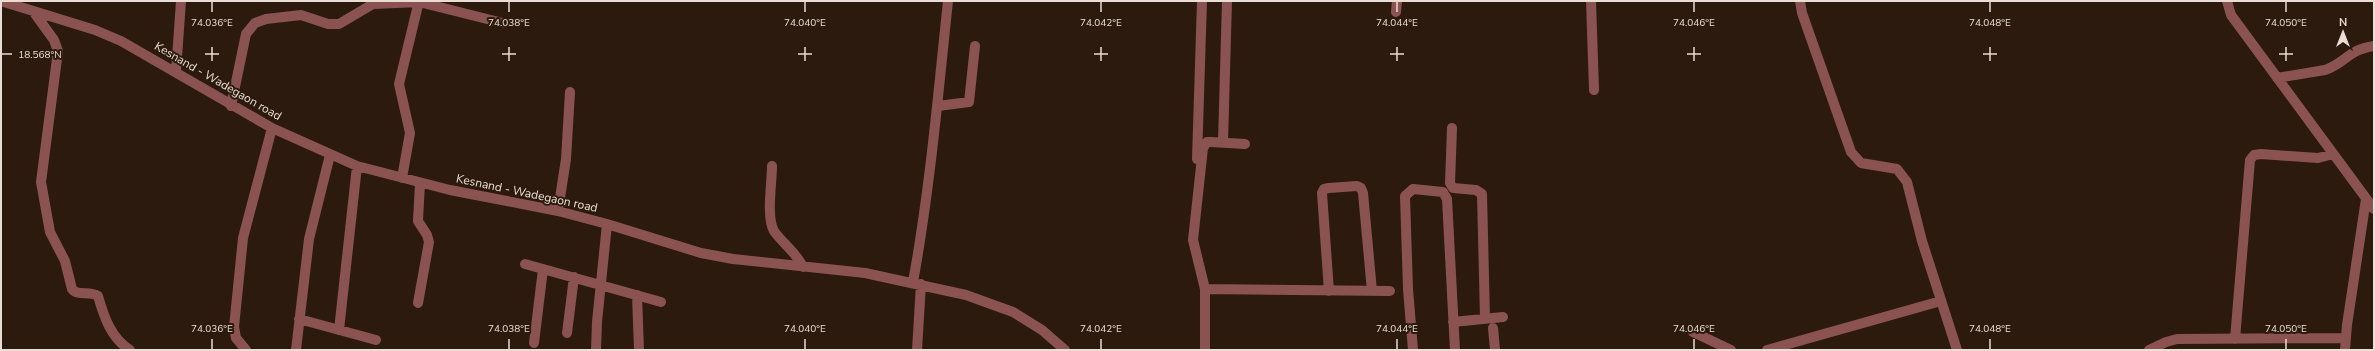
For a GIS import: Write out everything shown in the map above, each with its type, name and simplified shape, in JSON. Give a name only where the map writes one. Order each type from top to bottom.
[{"type":"street","points":[[176,72],[181,1]]},
{"type":"street","points":[[917,350],[917,283],[921,235],[938,106],[948,1]]},
{"type":"street","points":[[1201,168],[1197,157],[1196,145],[1202,1]]},
{"type":"street","points":[[1223,142],[1227,1]]},
{"type":"street","points":[[1396,12],[1397,1]]},
{"type":"street","points":[[1591,1],[1594,90]]},
{"type":"street","points":[[1800,1],[1802,13],[1851,152],[1861,163],[1897,170],[1907,182],[1922,241],[1957,350]]},
{"type":"street","points":[[2227,1],[2231,15],[2374,208]]},
{"type":"street","name":"Kesnand - Wadegaon road","points":[[3,2],[95,30],[121,41],[272,128],[357,166],[420,183],[558,211],[607,224],[701,253],[733,259],[865,273],[917,283],[966,295],[1013,312],[1042,330],[1065,350]]},
{"type":"street","points":[[402,178],[410,133],[399,84],[419,2]]},
{"type":"street","points":[[232,106],[246,34],[255,23],[266,19],[301,15],[328,24],[339,24],[373,4],[419,2],[503,23]]},
{"type":"street","points":[[33,11],[54,40],[58,51],[41,170],[43,198],[50,232],[65,261],[72,289],[78,294],[90,292],[98,296],[112,334],[122,345],[130,350]]},
{"type":"street","points":[[938,106],[968,102],[975,46]]},
{"type":"street","points":[[2277,78],[2326,70],[2332,68],[2354,51],[2374,46]]},
{"type":"street","points":[[558,211],[566,159],[570,92]]},
{"type":"street","points":[[246,350],[236,338],[234,327],[243,238],[247,216],[272,128]]},
{"type":"street","points":[[1444,194],[1451,185],[1452,128]]},
{"type":"street","points":[[1205,350],[1205,289],[1193,240],[1204,144],[1211,142],[1223,142],[1245,144]]},
{"type":"street","points":[[2235,339],[2250,160],[2254,155],[2261,154],[2318,158],[2333,154]]},
{"type":"street","points":[[296,350],[309,239],[330,155]]},
{"type":"street","points":[[339,330],[357,166]]},
{"type":"street","points":[[772,166],[772,224],[780,238],[794,252],[804,267]]},
{"type":"street","points":[[418,303],[428,242],[427,235],[418,221],[420,183]]},
{"type":"street","points":[[1451,185],[1453,188],[1476,190],[1482,194],[1485,318]]},
{"type":"street","points":[[1329,290],[1322,193],[1324,189],[1357,186],[1361,188],[1363,193],[1372,291]]},
{"type":"street","points":[[1413,350],[1408,289],[1405,196],[1413,189],[1436,190],[1444,194],[1447,199],[1455,350]]},
{"type":"street","points":[[2345,350],[2366,199]]},
{"type":"street","points":[[596,350],[600,284],[607,224]]},
{"type":"street","points":[[525,264],[661,302]]},
{"type":"street","points":[[534,343],[543,269]]},
{"type":"street","points":[[567,333],[574,277]]},
{"type":"street","points":[[1205,289],[1390,291]]},
{"type":"street","points":[[637,295],[640,350]]},
{"type":"street","points":[[1767,350],[1790,347],[1941,301]]},
{"type":"street","points":[[1453,322],[1503,317]]},
{"type":"street","points":[[299,319],[376,340]]},
{"type":"street","points":[[1493,328],[1495,350]]},
{"type":"street","points":[[1693,332],[1731,350]]},
{"type":"street","points":[[2149,350],[2166,342],[2177,339],[2346,338]]}]
